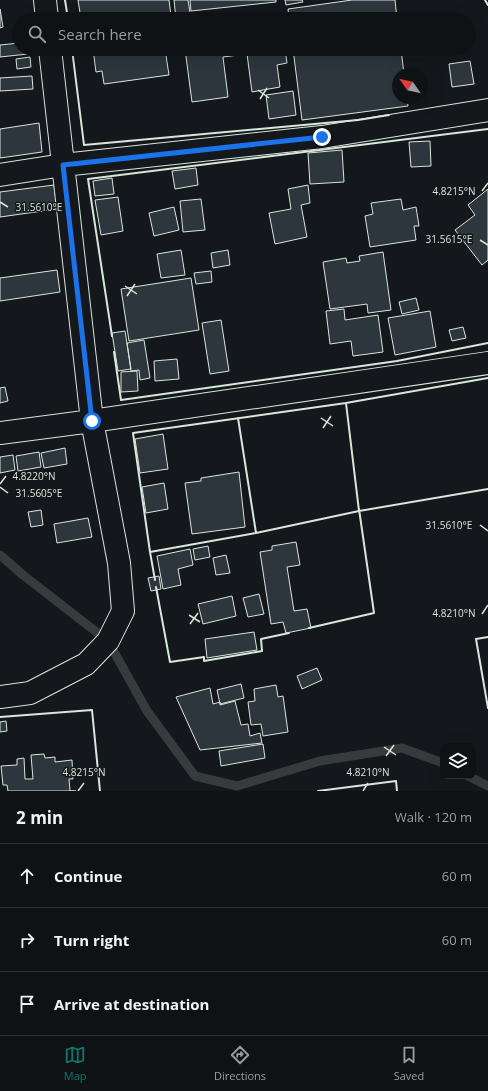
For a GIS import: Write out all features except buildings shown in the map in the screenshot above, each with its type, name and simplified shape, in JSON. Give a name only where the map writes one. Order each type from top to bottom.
[{"type":"street","points":[[44,0],[46,12]]},
{"type":"street","points":[[0,697],[30,693],[86,664],[108,641],[123,611],[118,563],[92,421],[51,56]]},
{"type":"street","points":[[0,175],[63,165],[322,137],[488,110]]},
{"type":"street","points":[[0,433],[488,363]]},
{"type":"waterway","points":[[0,555],[23,575],[108,641],[147,711],[195,776],[237,786],[320,761],[402,748],[440,762]]},
{"type":"waterway","points":[[474,779],[488,786]]},
{"type":"wall","points":[[65,0],[67,12]]},
{"type":"wall","points":[[485,0],[488,5]]},
{"type":"wall","points":[[73,56],[84,145],[358,120],[389,115]]},
{"type":"wall","points":[[112,336],[88,179],[488,129]]},
{"type":"wall","points":[[114,352],[121,400],[397,361],[488,343]]},
{"type":"wall","points":[[346,404],[488,378]]},
{"type":"wall","points":[[238,418],[256,533],[359,511],[346,403],[133,433],[150,552],[256,533]]},
{"type":"wall","points":[[359,511],[488,489]]},
{"type":"wall","points":[[309,628],[374,613],[359,509]]},
{"type":"wall","points":[[150,552],[155,580]]},
{"type":"wall","points":[[156,587],[170,662],[204,657],[204,661],[262,651],[261,639],[289,633]]},
{"type":"wall","points":[[488,637],[476,639],[488,708]]},
{"type":"wall","points":[[0,717],[92,710],[100,791]]},
{"type":"wall","points":[[318,791],[396,781],[397,791]]},
{"type":"route","points":[[92,421],[63,165],[322,137]]}]
